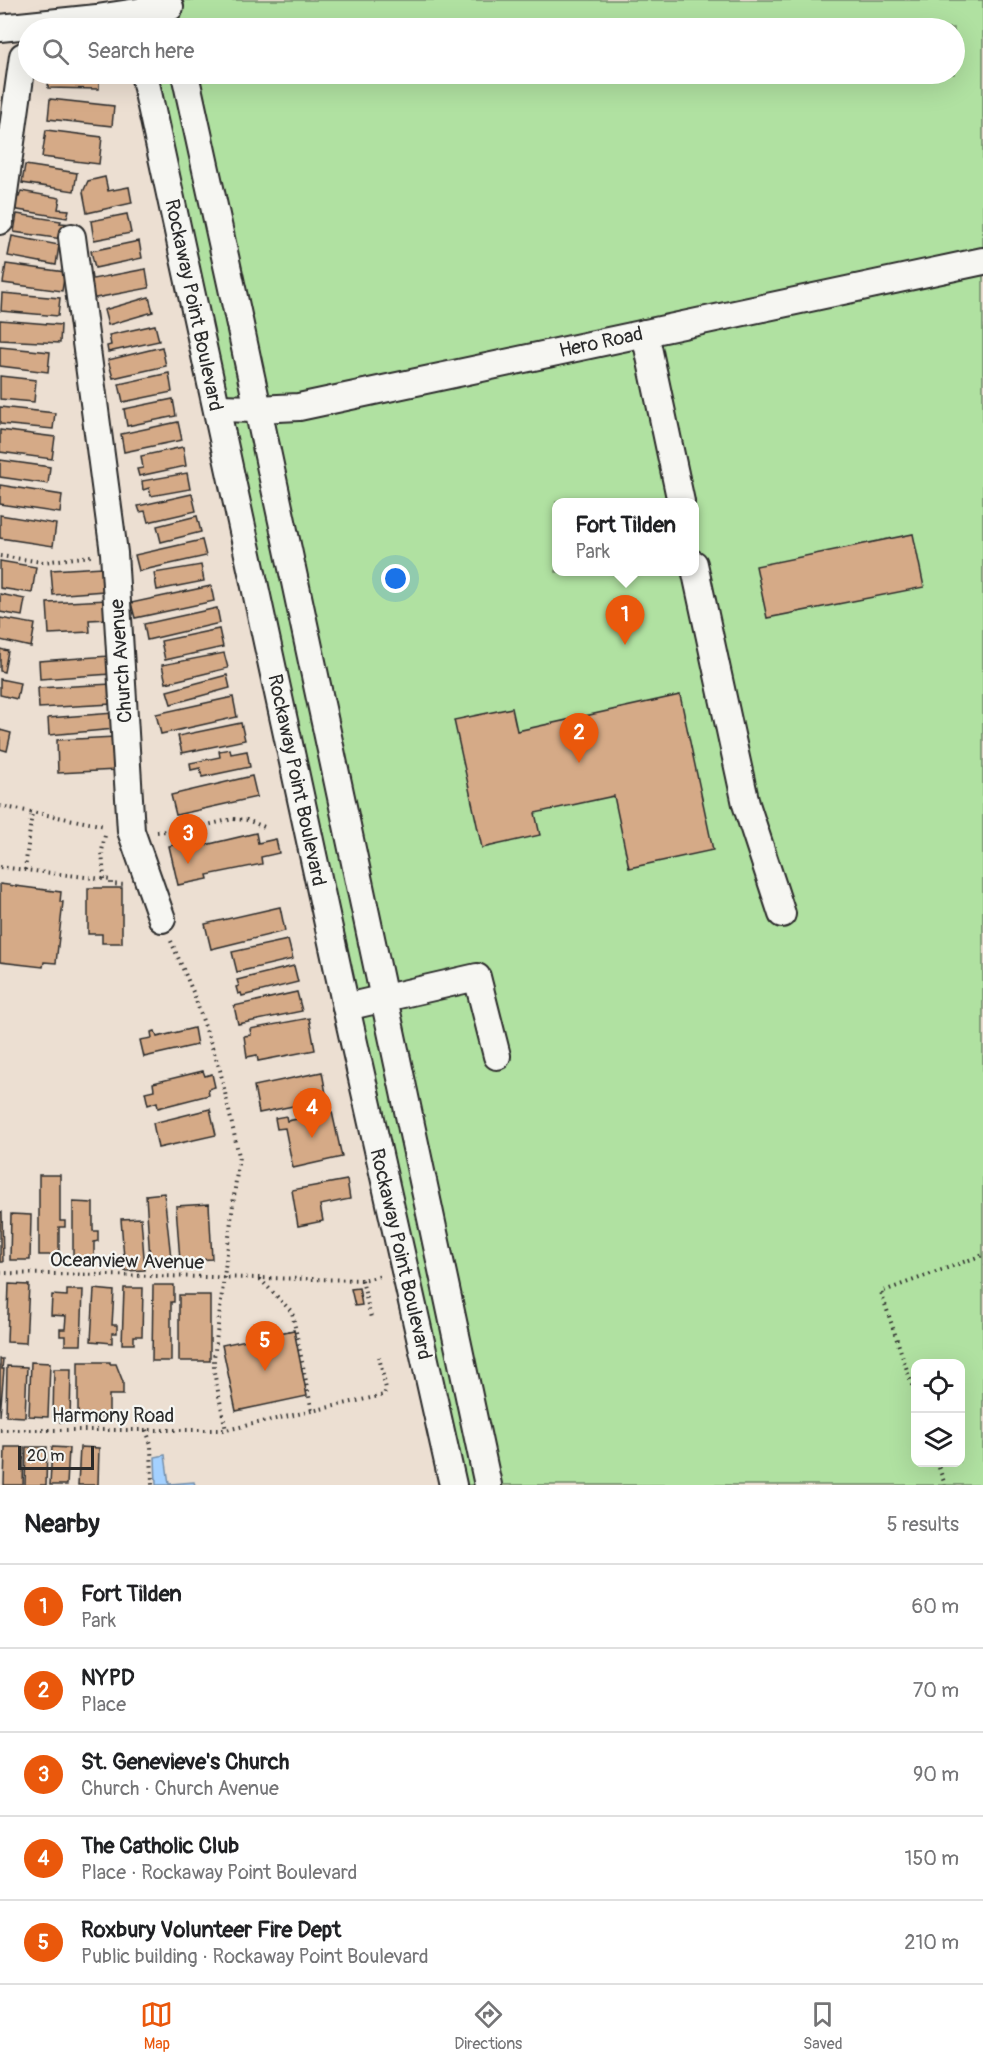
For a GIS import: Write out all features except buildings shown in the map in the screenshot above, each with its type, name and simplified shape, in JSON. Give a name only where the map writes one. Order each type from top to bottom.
[{"type":"street","points":[[94,18],[171,12]]},
{"type":"street","points":[[0,28],[18,26]]},
{"type":"street","points":[[0,221],[19,84]]},
{"type":"street","name":"Rockaway Point Boulevard","points":[[146,84],[345,1007],[453,1485]]},
{"type":"street","name":"Rockaway Point Boulevard","points":[[187,84],[488,1485]]},
{"type":"street","name":"Church Avenue","points":[[72,237],[114,553],[131,831],[162,920]]},
{"type":"street","name":"Hero Road","points":[[217,408],[299,407],[983,261]]},
{"type":"street","points":[[645,333],[680,498]]},
{"type":"street","points":[[697,576],[746,804],[782,914]]},
{"type":"street","points":[[319,882],[356,874]]},
{"type":"street","points":[[345,1007],[477,977],[497,1056]]},
{"type":"street","points":[[420,1336],[454,1329]]},
{"type":"street","points":[[445,1451],[479,1445]]},
{"type":"path","points":[[0,556],[60,562],[114,553]]},
{"type":"path","points":[[0,806],[131,831],[160,832],[239,819],[267,828]]},
{"type":"path","points":[[25,870],[33,812]]},
{"type":"path","points":[[0,867],[111,880],[111,884],[150,886]]},
{"type":"path","name":"Oceanview Avenue","points":[[0,1273],[224,1278],[239,1155],[220,1070],[193,992],[162,920]]},
{"type":"path","points":[[911,1384],[881,1292],[983,1256]]},
{"type":"path","points":[[226,1430],[214,1365],[224,1278],[362,1280],[389,1274]]},
{"type":"path","points":[[260,1278],[292,1312],[312,1410]]},
{"type":"path","points":[[362,1280],[371,1318]]},
{"type":"path","name":"Harmony Road","points":[[0,1431],[226,1430],[384,1395],[386,1389],[379,1357]]},
{"type":"path","points":[[146,1430],[151,1444],[152,1485]]},
{"type":"path","points":[[939,1467],[945,1485]]},
{"type":"green space","points":[[129,0],[983,0],[983,1485],[449,1485],[147,84],[965,84],[965,18],[133,18]]},
{"type":"water","points":[[165,1455],[169,1484],[194,1482],[195,1485],[156,1485],[155,1457]]},
{"type":"place","name":"Fort Tilden","points":[[625,645]]},
{"type":"place","name":"NYPD","points":[[579,763]]},
{"type":"place","name":"St. Genevieve's Church","points":[[188,864]]},
{"type":"place","name":"The Catholic Club","points":[[312,1138]]},
{"type":"place","name":"Roxbury Volunteer Fire Dept","points":[[265,1371]]}]
